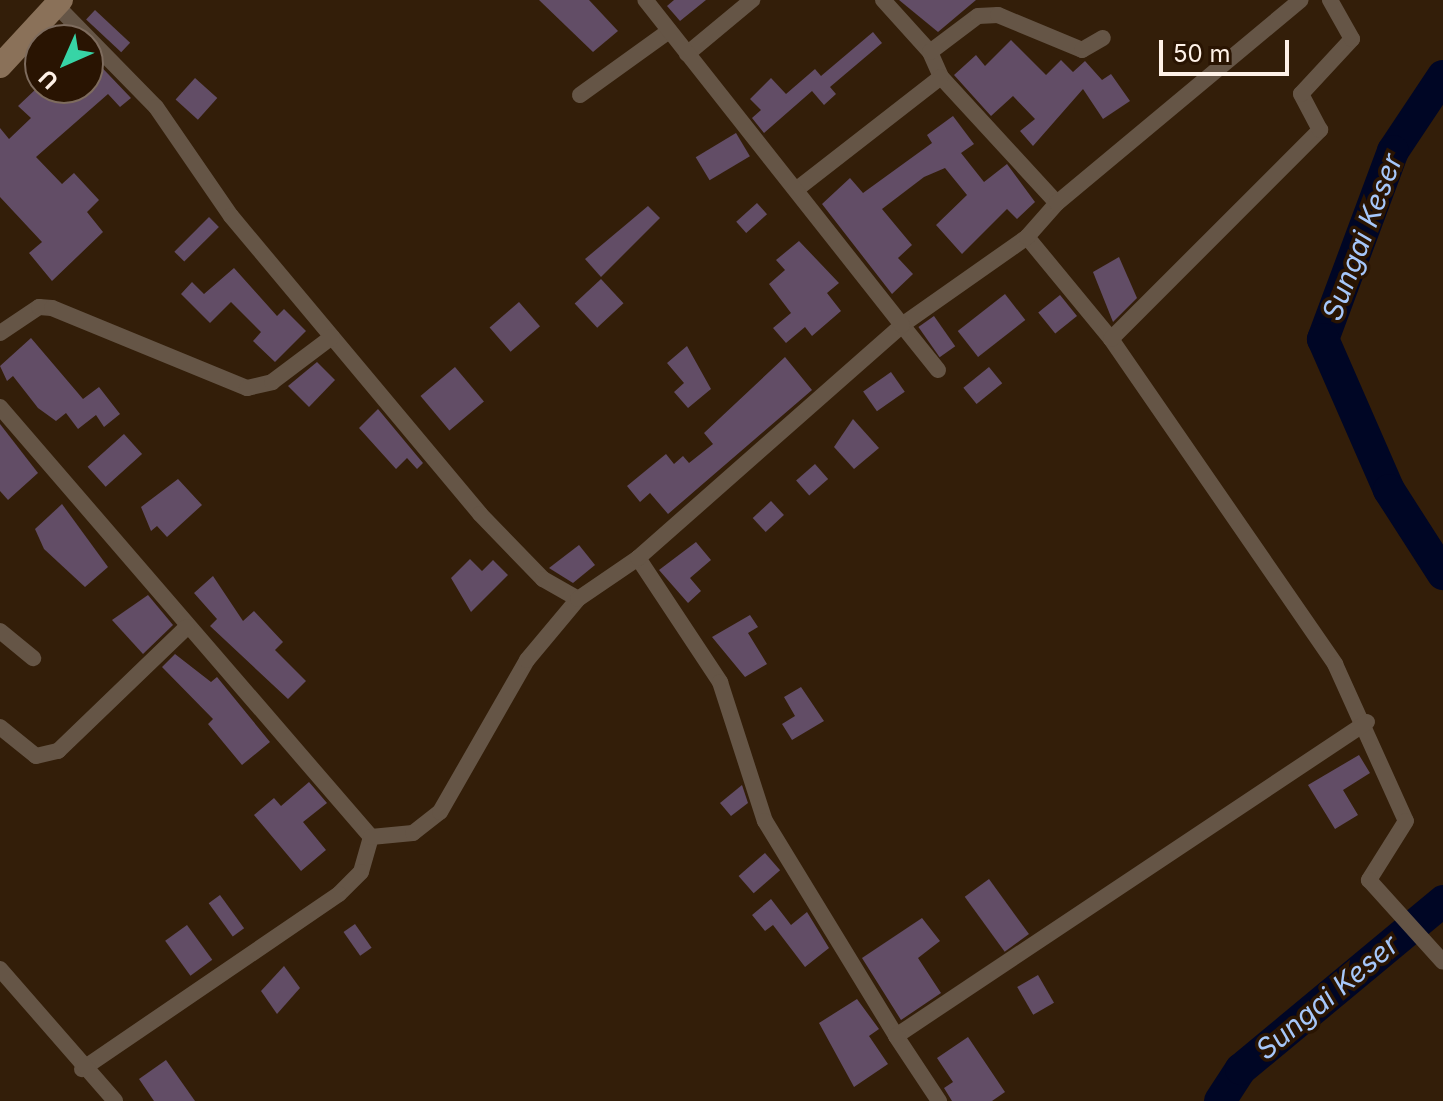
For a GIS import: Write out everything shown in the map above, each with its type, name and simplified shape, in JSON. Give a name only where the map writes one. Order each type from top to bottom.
[{"type":"main road","points":[[0,66],[59,3]]},
{"type":"street","points":[[645,0],[938,370]]},
{"type":"street","points":[[687,54],[752,0]]},
{"type":"street","points":[[883,0],[930,52],[941,77],[1057,203]]},
{"type":"street","points":[[371,837],[413,833],[455,795],[527,660],[578,599],[638,558],[902,325],[1027,237],[1057,203],[1301,0]]},
{"type":"street","points":[[1111,339],[1320,130],[1301,94],[1352,39],[1330,0]]},
{"type":"street","points":[[59,3],[156,107],[231,216],[480,514],[543,579],[578,599]]},
{"type":"street","points":[[930,52],[978,16],[998,15],[1082,50],[1103,38]]},
{"type":"street","points":[[580,95],[669,31]]},
{"type":"street","points":[[797,189],[941,77]]},
{"type":"street","points":[[1027,237],[1111,339],[1257,546],[1367,722],[1406,821],[1369,880],[1443,962]]},
{"type":"street","points":[[0,333],[39,307],[52,308],[247,388],[272,382],[332,337]]},
{"type":"street","points":[[0,407],[371,837]]},
{"type":"street","points":[[638,558],[720,682],[765,821],[939,1101]]},
{"type":"street","points":[[0,727],[36,756],[58,751],[187,627]]},
{"type":"street","points":[[0,631],[33,658]]},
{"type":"street","points":[[896,1036],[1367,722]]},
{"type":"street","points":[[82,1069],[339,894],[361,872],[371,837]]},
{"type":"street","points":[[0,969],[82,1069],[115,1101]]},
{"type":"building","points":[[539,0],[589,0],[618,31],[593,52]]},
{"type":"building","points":[[674,0],[706,0],[680,21],[667,6]]},
{"type":"building","points":[[899,0],[976,0],[938,32]]},
{"type":"building","points":[[95,10],[130,43],[121,52],[104,36],[104,24],[91,24],[86,20]]},
{"type":"building","points":[[873,32],[882,43],[830,87],[836,94],[824,105],[812,91],[764,133],[752,118],[761,110],[750,99],[771,78],[786,94],[815,69],[821,76]]},
{"type":"building","points":[[1011,40],[1046,75],[1061,60],[1073,72],[1085,61],[1102,80],[1111,74],[1130,101],[1103,119],[1083,89],[1033,146],[1020,131],[1035,119],[1013,96],[991,116],[954,75],[976,55],[985,66]]},
{"type":"building","points":[[104,70],[131,98],[120,107],[108,94],[104,98]]},
{"type":"building","points":[[195,78],[217,98],[198,120],[176,100]]},
{"type":"building","points":[[24,100],[24,104],[97,104],[36,157],[62,184],[74,173],[99,200],[87,212],[103,232],[52,281],[29,253],[42,242],[0,197],[0,128],[9,139],[31,118],[18,106]]},
{"type":"building","points":[[953,116],[974,144],[961,153],[984,182],[1007,164],[1035,202],[1017,219],[1007,209],[962,254],[936,225],[967,195],[945,168],[924,177],[882,209],[912,245],[898,258],[913,274],[892,294],[822,204],[850,178],[863,193],[932,143],[927,135]]},
{"type":"building","points":[[736,133],[750,156],[710,180],[696,157]]},
{"type":"building","points":[[757,203],[767,214],[746,233],[736,222]]},
{"type":"building","points":[[648,206],[660,218],[601,277],[585,259]]},
{"type":"building","points":[[209,217],[219,227],[184,262],[174,252]]},
{"type":"building","points":[[799,241],[839,283],[827,293],[841,311],[812,336],[805,327],[786,343],[773,328],[791,313],[769,284],[785,270],[776,260]]},
{"type":"building","points":[[1119,257],[1137,298],[1113,322],[1093,272]]},
{"type":"building","points":[[234,268],[277,316],[284,309],[306,331],[275,362],[253,341],[261,332],[231,302],[210,323],[181,294],[192,282],[204,294]]},
{"type":"building","points":[[601,279],[624,303],[597,328],[575,304]]},
{"type":"building","points":[[1005,294],[1025,320],[978,357],[958,331]]},
{"type":"building","points":[[1060,295],[1077,316],[1055,334],[1038,313]]},
{"type":"building","points":[[519,302],[540,326],[511,352],[490,328]]},
{"type":"building","points":[[934,316],[955,346],[940,357],[918,327]]},
{"type":"building","points":[[31,338],[83,399],[99,387],[120,414],[104,427],[96,415],[78,429],[66,413],[56,421],[38,408],[13,376],[7,381],[0,366]]},
{"type":"building","points":[[687,346],[711,389],[688,408],[674,392],[684,383],[667,363]]},
{"type":"building","points":[[785,357],[812,390],[668,514],[650,493],[640,502],[627,486],[666,454],[674,464],[683,456],[689,463],[713,444],[704,433]]},
{"type":"building","points":[[317,362],[335,380],[309,407],[288,386]]},
{"type":"building","points":[[455,367],[484,401],[449,430],[421,396]]},
{"type":"building","points":[[989,367],[1002,383],[977,404],[963,388]]},
{"type":"building","points":[[891,372],[905,392],[877,411],[863,392]]},
{"type":"building","points":[[378,409],[423,463],[417,469],[407,458],[396,469],[359,428]]},
{"type":"building","points":[[853,419],[879,448],[854,469],[834,447]]},
{"type":"building","points":[[0,424],[38,473],[8,500],[0,491]]},
{"type":"building","points":[[124,434],[142,454],[106,487],[88,467]]},
{"type":"building","points":[[815,464],[828,479],[809,495],[796,480]]},
{"type":"building","points":[[178,479],[202,505],[167,537],[157,526],[151,531],[141,507]]},
{"type":"building","points":[[771,501],[784,515],[766,532],[753,518]]},
{"type":"building","points":[[62,504],[108,567],[85,587],[44,549],[35,529]]},
{"type":"building","points":[[696,542],[711,560],[690,578],[701,591],[688,603],[659,570]]},
{"type":"building","points":[[579,545],[595,565],[573,583],[549,568]]},
{"type":"building","points":[[470,559],[482,571],[493,560],[508,575],[471,612],[451,578]]},
{"type":"building","points":[[213,576],[243,621],[254,611],[283,642],[275,650],[306,681],[288,699],[210,626],[217,619],[194,593]]},
{"type":"building","points":[[148,595],[173,625],[143,654],[112,620]]},
{"type":"building","points":[[750,615],[758,627],[748,633],[767,664],[745,677],[712,637]]},
{"type":"building","points":[[175,654],[211,682],[217,677],[270,742],[242,765],[208,724],[213,719],[162,667]]},
{"type":"building","points":[[801,687],[824,721],[792,740],[782,724],[795,716],[784,697]]},
{"type":"building","points":[[1359,755],[1370,773],[1343,790],[1358,815],[1335,829],[1308,785]]},
{"type":"building","points":[[309,782],[327,803],[303,822],[326,850],[301,871],[254,815],[274,798],[281,806]]},
{"type":"building","points":[[742,785],[748,803],[731,816],[720,803]]},
{"type":"building","points":[[765,853],[780,870],[754,893],[739,876]]},
{"type":"building","points":[[989,879],[1029,934],[1005,952],[965,897]]},
{"type":"building","points":[[220,895],[244,928],[233,936],[209,903]]},
{"type":"building","points":[[771,899],[791,925],[807,912],[829,948],[805,967],[773,925],[765,931],[752,915]]},
{"type":"building","points":[[922,918],[940,941],[918,958],[941,993],[901,1020],[862,958]]},
{"type":"building","points":[[355,924],[372,948],[360,956],[344,932]]},
{"type":"building","points":[[187,925],[212,960],[190,976],[165,941]]},
{"type":"building","points":[[284,966],[300,988],[277,1014],[261,991]]},
{"type":"building","points":[[1038,975],[1054,1003],[1033,1015],[1017,987]]},
{"type":"building","points":[[857,999],[879,1029],[869,1036],[888,1064],[854,1087],[819,1023]]},
{"type":"building","points":[[968,1037],[1005,1092],[992,1101],[952,1101],[944,1088],[953,1082],[937,1058]]},
{"type":"building","points":[[166,1060],[195,1101],[154,1101],[139,1079]]},
{"type":"waterway","name":"Sungai Keser","points":[[1443,76],[1393,151],[1323,339],[1389,490],[1443,574]]},
{"type":"waterway","name":"Sungai Keser","points":[[1220,1101],[1241,1069],[1443,901]]}]
